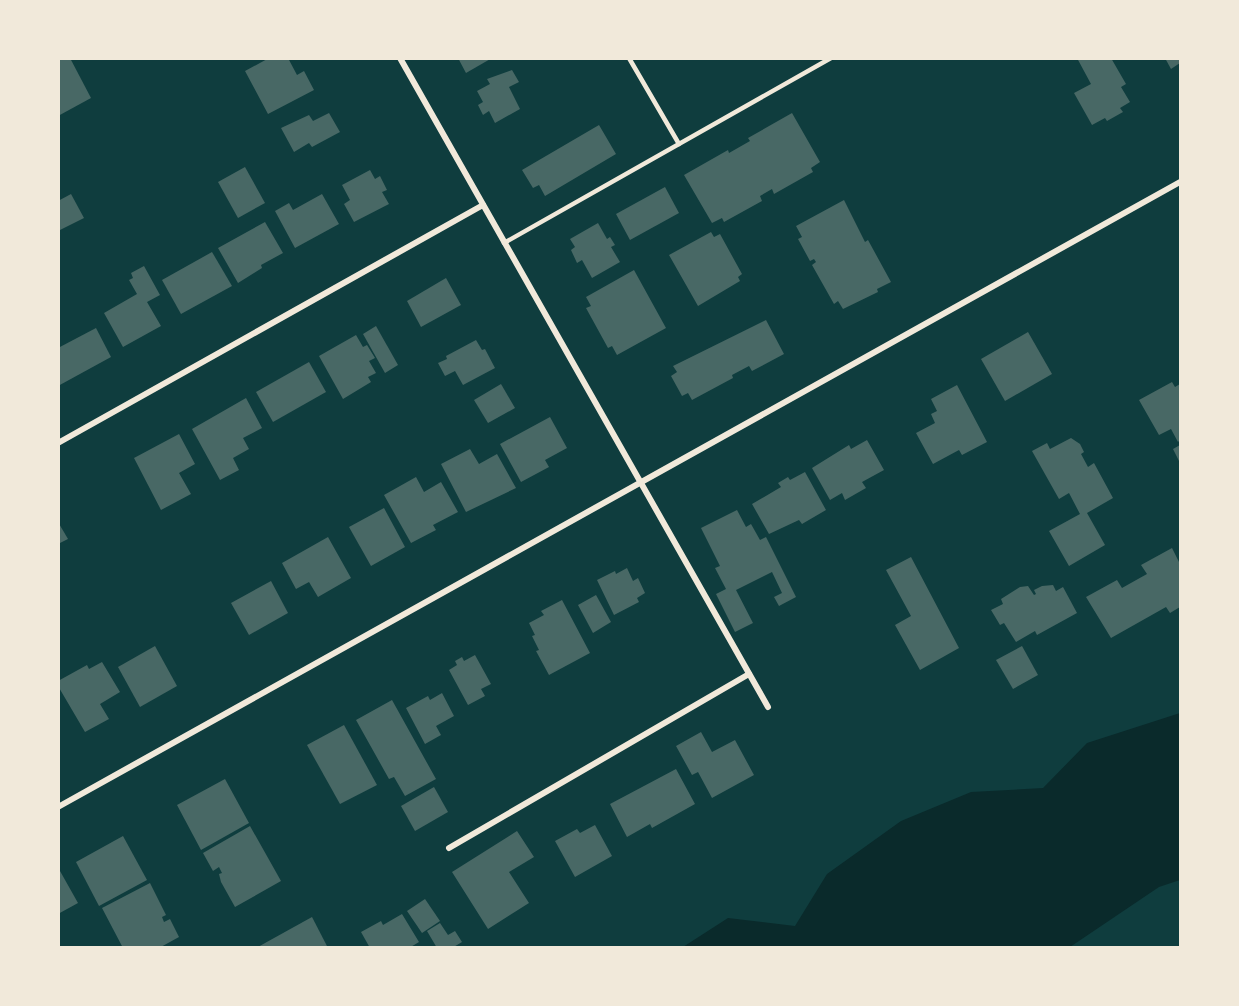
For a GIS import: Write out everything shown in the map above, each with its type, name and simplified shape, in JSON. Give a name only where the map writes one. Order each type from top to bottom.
[{"type":"street","points":[[400,58],[768,707]]},
{"type":"street","points":[[58,807],[1180,182]]},
{"type":"street","points":[[58,443],[483,205]]},
{"type":"street","points":[[449,848],[748,674]]},
{"type":"lane","points":[[629,58],[680,144]]},
{"type":"lane","points":[[504,243],[831,58]]},
{"type":"water","points":[[1180,713],[1180,880],[1159,887],[1070,947],[683,947],[728,918],[795,926],[827,874],[901,821],[971,792],[1043,788],[1087,743]]},
{"type":"building","points":[[58,58],[70,58],[91,98],[58,116]]},
{"type":"building","points":[[269,58],[288,58],[297,75],[304,71],[314,90],[268,114],[245,71]]},
{"type":"building","points":[[458,58],[492,58],[466,73]]},
{"type":"building","points":[[1077,58],[1111,58],[1126,84],[1121,87],[1130,102],[1120,108],[1123,112],[1107,121],[1105,118],[1092,125],[1074,93],[1091,84]]},
{"type":"building","points":[[1165,58],[1180,58],[1180,63],[1171,69]]},
{"type":"building","points":[[512,70],[519,82],[509,87],[520,109],[495,123],[489,111],[483,115],[478,105],[483,102],[477,91],[490,84],[487,79]]},
{"type":"building","points":[[329,113],[340,132],[312,147],[309,143],[294,152],[281,128],[309,115],[313,121]]},
{"type":"building","points":[[792,113],[820,162],[811,168],[813,172],[774,194],[772,189],[760,196],[762,201],[724,222],[722,218],[712,223],[684,175],[728,150],[729,153],[750,141],[748,138]]},
{"type":"building","points":[[599,125],[616,154],[545,196],[539,185],[533,188],[522,170]]},
{"type":"building","points":[[245,167],[265,203],[238,218],[218,182]]},
{"type":"building","points":[[370,170],[375,179],[380,176],[387,190],[382,192],[389,204],[354,222],[344,204],[350,200],[342,185]]},
{"type":"building","points":[[665,187],[679,213],[630,240],[616,214]]},
{"type":"building","points":[[71,194],[84,218],[60,230],[58,201]]},
{"type":"building","points":[[322,194],[339,224],[295,248],[275,211],[289,203],[293,210]]},
{"type":"building","points":[[844,200],[865,242],[868,240],[891,282],[877,289],[878,292],[843,309],[838,301],[834,304],[812,265],[816,262],[814,259],[810,261],[798,239],[802,237],[796,226]]},
{"type":"building","points":[[265,222],[283,253],[261,265],[262,268],[238,283],[218,248]]},
{"type":"building","points":[[598,223],[607,239],[610,237],[615,245],[611,247],[620,262],[592,278],[582,260],[577,263],[571,250],[575,247],[570,239]]},
{"type":"building","points":[[711,232],[714,237],[720,234],[742,274],[738,277],[740,281],[698,306],[669,255]]},
{"type":"building","points":[[212,252],[232,286],[181,314],[162,280]]},
{"type":"building","points":[[144,266],[160,295],[147,302],[161,326],[123,347],[104,313],[137,294],[129,280],[133,278],[131,273]]},
{"type":"building","points":[[634,270],[666,328],[617,355],[612,346],[608,348],[586,308],[591,306],[586,297]]},
{"type":"building","points":[[446,278],[461,305],[421,327],[407,301]]},
{"type":"building","points":[[766,320],[784,354],[752,371],[749,366],[732,375],[733,378],[692,400],[688,393],[682,396],[671,376],[677,372],[673,366]]},
{"type":"building","points":[[376,326],[398,365],[385,373],[363,334]]},
{"type":"building","points":[[96,328],[111,357],[58,386],[58,348]]},
{"type":"building","points":[[1028,332],[1052,374],[1005,401],[981,359]]},
{"type":"building","points":[[356,335],[363,347],[367,345],[375,358],[369,361],[376,373],[368,377],[371,382],[343,399],[319,356]]},
{"type":"building","points":[[476,340],[482,350],[485,349],[495,368],[463,385],[455,371],[445,376],[438,363],[447,359],[446,356]]},
{"type":"building","points":[[309,362],[326,392],[273,422],[256,392]]},
{"type":"building","points":[[1172,382],[1175,387],[1180,384],[1180,440],[1178,442],[1171,429],[1159,435],[1139,400]]},
{"type":"building","points":[[501,384],[515,408],[488,423],[474,400]]},
{"type":"building","points":[[957,385],[987,442],[962,455],[959,450],[933,464],[916,433],[935,423],[931,414],[937,411],[931,399]]},
{"type":"building","points":[[246,398],[262,428],[243,438],[249,449],[233,458],[239,470],[220,480],[192,429]]},
{"type":"building","points":[[550,417],[567,448],[545,460],[549,467],[521,482],[500,444]]},
{"type":"building","points":[[179,434],[195,464],[179,473],[191,494],[161,510],[134,458]]},
{"type":"building","points":[[1071,438],[1080,444],[1084,452],[1081,454],[1088,467],[1094,463],[1113,498],[1087,513],[1105,545],[1069,566],[1049,531],[1080,514],[1069,493],[1059,499],[1032,451],[1047,443],[1050,449]]},
{"type":"building","points":[[867,440],[884,470],[862,482],[866,488],[845,500],[842,493],[830,500],[812,468],[849,445],[851,449]]},
{"type":"building","points":[[1180,445],[1180,463],[1173,449]]},
{"type":"building","points":[[470,449],[479,464],[497,454],[516,488],[466,512],[441,464]]},
{"type":"building","points":[[805,472],[826,510],[802,524],[799,520],[769,534],[752,504],[781,487],[778,483]]},
{"type":"building","points":[[416,477],[424,492],[441,482],[458,512],[433,525],[436,530],[411,543],[384,495]]},
{"type":"building","points":[[384,508],[405,547],[371,566],[349,527]]},
{"type":"building","points":[[737,510],[746,527],[751,524],[760,540],[766,537],[796,597],[779,606],[774,597],[782,593],[772,572],[736,590],[753,623],[735,632],[716,594],[726,589],[715,568],[720,566],[701,528]]},
{"type":"building","points":[[58,522],[68,539],[58,544]]},
{"type":"building","points":[[328,537],[351,578],[318,597],[309,582],[296,589],[282,563]]},
{"type":"building","points":[[1172,548],[1180,564],[1180,607],[1170,613],[1166,607],[1111,638],[1086,597],[1117,580],[1122,588],[1147,574],[1141,565]]},
{"type":"building","points":[[911,557],[959,648],[920,670],[895,625],[911,616],[886,570]]},
{"type":"building","points":[[627,568],[633,581],[638,578],[645,593],[637,598],[639,602],[614,615],[597,580]]},
{"type":"building","points":[[271,581],[288,613],[249,635],[231,603]]},
{"type":"building","points":[[1053,585],[1056,591],[1063,587],[1077,613],[1037,635],[1035,631],[1016,642],[1004,623],[1000,625],[991,610],[1003,604],[1001,599],[1020,587],[1028,586],[1034,595],[1036,594],[1034,590],[1042,586]]},
{"type":"building","points":[[596,595],[611,622],[593,633],[578,605]]},
{"type":"building","points":[[562,600],[590,653],[549,675],[536,651],[539,650],[529,623],[544,615],[541,611]]},
{"type":"building","points":[[155,646],[177,686],[140,707],[118,667]]},
{"type":"building","points":[[1022,646],[1038,675],[1013,689],[996,660]]},
{"type":"building","points":[[475,655],[491,684],[481,689],[485,696],[468,705],[449,670],[457,665],[455,661],[462,657],[464,661]]},
{"type":"building","points":[[102,662],[120,692],[100,704],[109,719],[85,732],[58,686],[58,681],[87,665],[89,669]]},
{"type":"building","points":[[442,693],[454,716],[436,726],[441,735],[425,744],[406,708],[428,696],[430,700]]},
{"type":"building","points":[[392,700],[436,779],[405,796],[394,777],[389,779],[356,720]]},
{"type":"building","points":[[344,725],[377,785],[340,804],[307,745]]},
{"type":"building","points":[[701,732],[712,752],[735,740],[754,775],[712,798],[698,772],[692,775],[676,746]]},
{"type":"building","points":[[676,769],[695,804],[652,828],[650,824],[627,837],[610,804]]},
{"type":"building","points":[[225,779],[249,823],[201,850],[177,805]]},
{"type":"building","points":[[434,787],[448,812],[415,831],[401,806]]},
{"type":"building","points":[[595,825],[612,856],[575,877],[555,841],[577,829],[580,833]]},
{"type":"building","points":[[250,826],[281,881],[235,907],[221,882],[219,874],[222,873],[219,867],[213,871],[203,853]]},
{"type":"building","points":[[517,831],[534,857],[509,872],[529,903],[488,929],[452,872]]},
{"type":"building","points":[[123,836],[147,880],[99,906],[76,862]]},
{"type":"building","points":[[60,871],[78,903],[58,914],[58,872]]},
{"type":"building","points":[[150,883],[166,915],[162,917],[164,922],[170,919],[179,937],[159,948],[123,948],[102,908]]},
{"type":"building","points":[[425,899],[440,921],[422,933],[407,911]]},
{"type":"building","points":[[402,914],[419,942],[409,948],[370,948],[361,932],[381,921],[383,925]]},
{"type":"building","points":[[312,917],[328,948],[256,948]]},
{"type":"building","points":[[440,923],[448,935],[455,931],[462,942],[452,948],[437,948],[427,931]]}]
